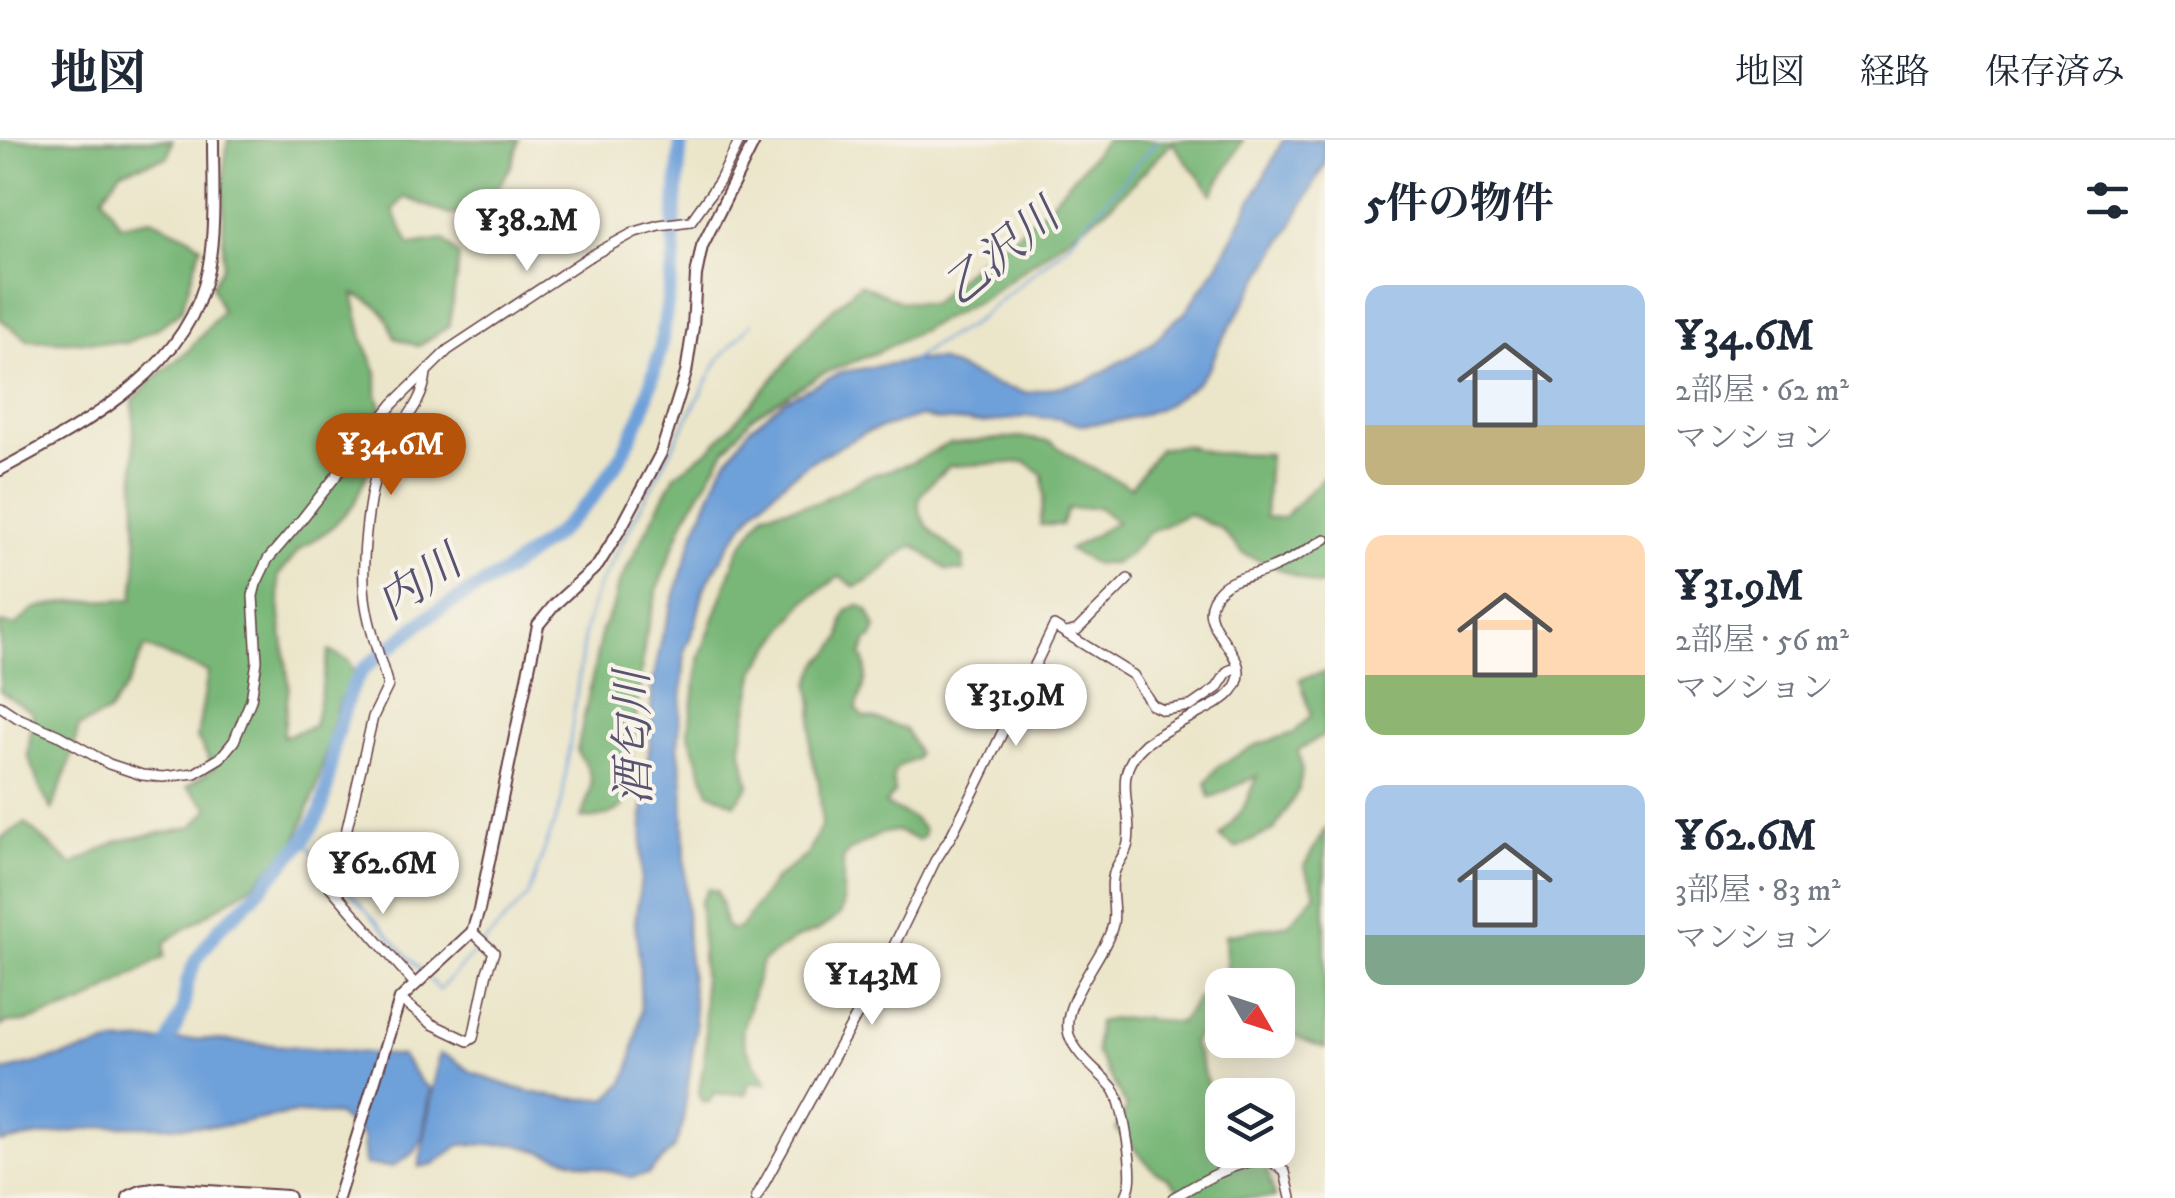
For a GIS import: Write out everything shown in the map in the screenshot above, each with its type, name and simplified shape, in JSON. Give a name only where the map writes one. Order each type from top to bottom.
[{"type":"main road","points":[[130,1198],[160,1190],[288,1198]]},
{"type":"street","points":[[0,470],[108,407],[158,362],[192,316],[209,268],[213,140]]},
{"type":"street","points":[[0,706],[110,764],[142,775],[195,773],[220,758],[234,741],[251,700],[257,662],[253,596],[256,584],[268,559],[384,414],[448,350],[564,273],[623,237],[659,225],[691,221],[719,182],[740,140]]},
{"type":"street","points":[[338,1198],[401,1000],[429,970],[475,934],[538,624],[598,565],[661,454],[686,374],[702,246],[755,140]]},
{"type":"street","points":[[414,984],[320,875],[344,841],[373,717],[388,686],[365,603],[370,499],[381,459],[416,408],[426,372]]},
{"type":"street","points":[[1124,1198],[1131,1182],[1131,1167],[1120,1104],[1114,1090],[1070,1036],[1070,1011],[1112,926],[1112,878],[1128,841],[1124,784],[1129,763],[1152,738],[1229,695],[1238,680],[1232,650],[1211,621],[1211,608],[1219,591],[1227,584],[1275,567],[1325,539]]},
{"type":"street","points":[[1067,634],[1077,630],[1128,579]]},
{"type":"street","points":[[756,1198],[886,962],[935,861],[952,836],[1054,626],[1133,675],[1152,705],[1163,710],[1191,706],[1217,688],[1228,672],[1238,668]]},
{"type":"street","points":[[401,1000],[432,1024],[468,1041],[473,1038],[494,952],[475,934]]},
{"type":"street","points":[[1173,1198],[1220,1173],[1255,1160],[1268,1160],[1284,1172],[1291,1198]]},
{"type":"green space","points":[[0,140],[172,140],[168,157],[121,171],[103,196],[120,225],[151,219],[201,246],[181,311],[158,328],[126,343],[28,340],[0,319]]},
{"type":"green space","points":[[228,140],[519,140],[512,165],[484,209],[450,215],[404,197],[393,211],[410,245],[444,240],[459,257],[449,326],[418,346],[395,338],[381,310],[353,294],[364,342],[377,372],[377,395],[388,426],[354,504],[330,529],[299,550],[278,576],[289,685],[283,737],[314,726],[329,651],[349,661],[355,675],[338,702],[316,790],[295,843],[254,884],[165,942],[164,957],[81,1005],[0,1027],[0,839],[25,823],[72,865],[118,841],[192,827],[210,808],[187,787],[214,768],[197,738],[208,672],[145,647],[127,686],[108,713],[79,727],[52,810],[28,755],[33,713],[0,691],[0,623],[15,626],[36,608],[133,599],[137,558],[133,401],[188,351],[222,311],[212,286],[223,265]]},
{"type":"green space","points":[[1106,140],[1243,140],[1212,194],[1172,143],[1107,209],[983,299],[876,353],[822,374],[753,416],[725,450],[685,518],[658,587],[645,639],[622,807],[603,817],[581,818],[591,777],[577,752],[602,629],[617,588],[675,475],[711,448],[816,325],[860,284],[899,301],[931,304],[975,263],[1048,206]]},
{"type":"green space","points":[[1019,437],[1050,442],[1087,466],[1131,487],[1159,449],[1185,445],[1213,453],[1269,454],[1265,517],[1283,518],[1325,476],[1325,583],[1316,585],[1242,553],[1220,528],[1188,514],[1147,534],[1129,554],[1113,564],[1096,564],[1069,550],[1116,522],[1098,507],[1068,509],[1061,525],[1040,525],[1043,475],[1026,462],[949,466],[921,495],[920,513],[932,530],[963,557],[964,571],[947,570],[914,545],[864,583],[855,587],[840,576],[804,602],[756,669],[741,746],[749,786],[735,804],[709,792],[688,732],[700,656],[739,549],[765,512],[816,503],[866,477],[909,464],[948,444]]},
{"type":"green space","points":[[859,605],[868,610],[876,628],[861,655],[866,675],[856,709],[863,717],[905,729],[918,753],[916,759],[896,770],[895,792],[885,804],[914,819],[924,830],[923,837],[918,840],[896,831],[882,833],[848,852],[843,859],[840,915],[762,962],[742,1032],[766,1083],[749,1082],[746,1094],[714,1093],[709,1102],[703,1102],[699,1093],[706,1046],[700,903],[708,889],[717,891],[725,925],[731,930],[740,928],[775,879],[807,855],[822,824],[819,783],[810,751],[810,684],[818,664],[841,638],[847,610]]},
{"type":"green space","points":[[1325,672],[1325,735],[1298,750],[1302,769],[1299,789],[1274,830],[1236,848],[1220,837],[1243,809],[1257,776],[1210,798],[1206,783],[1217,767],[1256,745],[1294,733],[1311,715],[1300,679]]},
{"type":"green space","points":[[1325,829],[1325,1048],[1295,1036],[1295,968],[1227,968],[1225,935],[1289,924],[1316,894],[1304,866]]},
{"type":"green space","points":[[1205,995],[1205,1025],[1192,1043],[1205,1078],[1205,1168],[1266,1168],[1275,1198],[1185,1198],[1116,1129],[1127,1107],[1096,1052],[1098,1022],[1128,1018],[1179,1023]]},
{"type":"water","points":[[1283,140],[1325,140],[1325,163],[1211,365],[1196,384],[1163,407],[1112,422],[1081,425],[1029,416],[986,423],[921,416],[867,432],[810,462],[783,483],[756,508],[731,542],[704,588],[685,649],[678,746],[683,783],[687,944],[696,1027],[682,1127],[674,1148],[648,1174],[631,1177],[515,1144],[460,1145],[434,1164],[419,1167],[439,1054],[506,1085],[574,1099],[608,1098],[629,1071],[641,1012],[635,922],[652,687],[662,637],[694,534],[722,467],[750,428],[785,400],[842,372],[915,360],[939,360],[990,383],[1026,393],[1087,381],[1151,344],[1184,314],[1218,265]]},
{"type":"water","points":[[205,1039],[402,1056],[430,1088],[423,1136],[415,1152],[392,1167],[365,1165],[363,1137],[338,1115],[297,1113],[222,1126],[110,1126],[0,1142],[0,1072],[115,1043]]},
{"type":"waterway","name":"内川","points":[[163,1055],[183,1010],[187,982],[196,960],[220,927],[304,841],[321,811],[334,742],[349,694],[363,669],[432,614],[505,572],[555,535],[591,500],[621,457],[643,411],[660,351],[675,254],[681,140]]},
{"type":"waterway","name":"乙沢川","points":[[912,361],[969,326],[1067,245],[1158,140]]},
{"type":"waterway","points":[[430,980],[439,990],[528,896],[562,801],[585,629],[597,589],[719,359],[752,323]]},
{"type":"waterway","points":[[304,841],[323,863]]},
{"type":"waterway","points":[[329,869],[424,974]]},
{"type":"water label","name":"酒匂川","points":[[635,738]]}]
